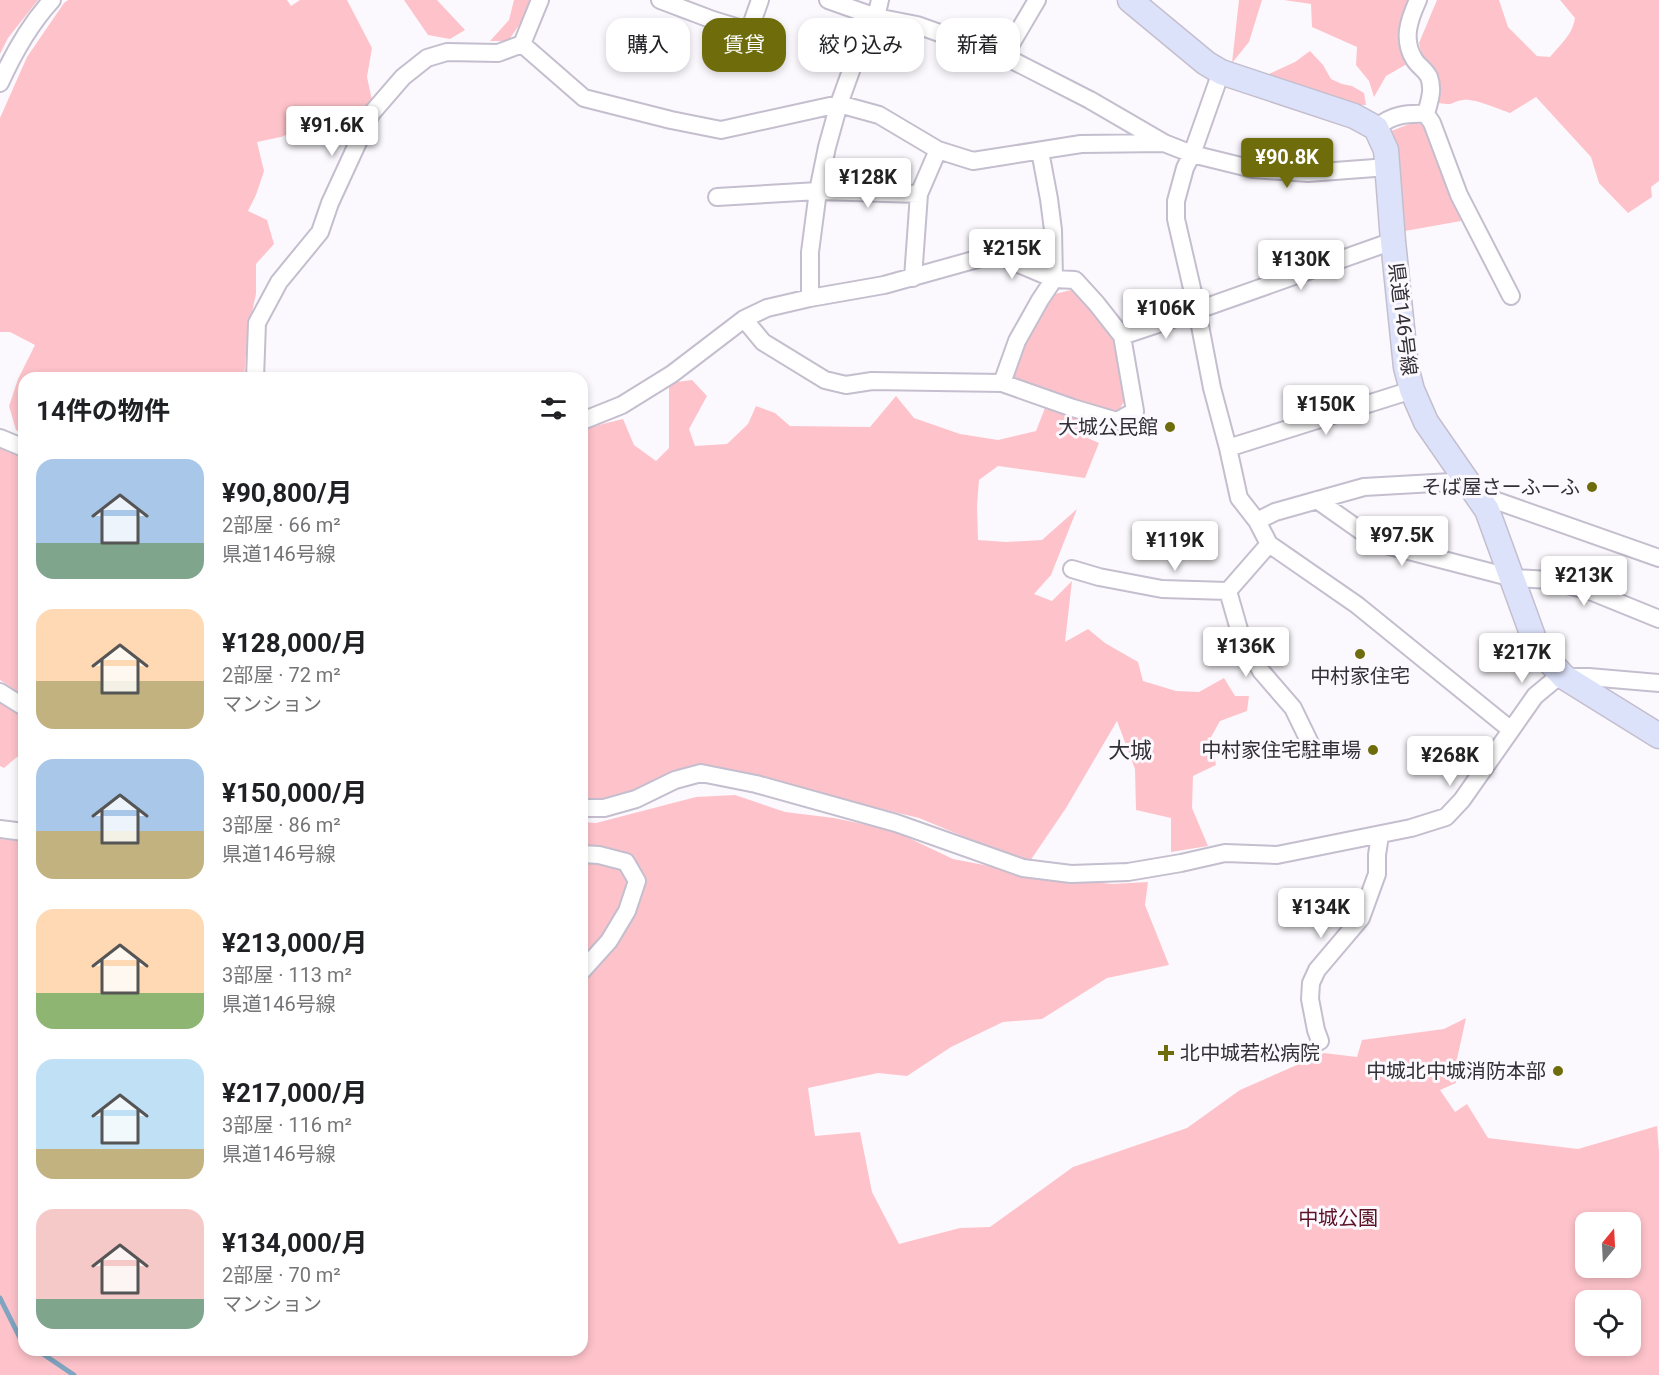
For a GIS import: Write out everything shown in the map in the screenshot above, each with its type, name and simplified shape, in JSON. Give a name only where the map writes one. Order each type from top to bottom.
[{"type":"main road","points":[[1130,0],[1206,63],[1221,72],[1354,116],[1376,128]]},
{"type":"main road","name":"県道146号線","points":[[1376,128],[1383,139],[1386,150],[1406,367],[1412,390],[1426,422],[1474,489],[1495,526],[1534,639],[1549,661],[1564,677],[1659,736]]},
{"type":"street","points":[[0,83],[16,49],[37,16],[52,0]]},
{"type":"street","points":[[255,372],[257,323],[279,282],[320,232],[330,203],[371,114],[403,77],[427,58],[447,52],[498,54],[522,44],[540,0]]},
{"type":"street","points":[[660,0],[749,31],[760,0]]},
{"type":"street","points":[[828,0],[878,8],[936,33]]},
{"type":"street","points":[[1020,28],[1036,0]]},
{"type":"street","points":[[1418,0],[1409,21],[1407,35],[1414,60],[1429,76],[1432,91],[1426,114],[1432,123],[1459,195],[1511,296]]},
{"type":"street","points":[[810,298],[810,252],[826,147],[852,68],[878,8]]},
{"type":"street","points":[[522,44],[584,98],[721,130],[839,104],[879,115],[938,150],[973,161],[1081,144],[1164,143]]},
{"type":"street","points":[[1020,64],[1090,100],[1164,143],[1192,154],[1253,170],[1308,172],[1388,167]]},
{"type":"street","points":[[1221,72],[1185,168],[1176,201],[1176,219],[1212,388],[1239,498],[1257,521],[1269,544],[1357,605],[1511,730]]},
{"type":"street","points":[[1376,128],[1394,116],[1426,114]]},
{"type":"street","points":[[913,278],[919,194],[938,150]]},
{"type":"street","points":[[1002,383],[1017,341],[1054,279],[1050,199],[1040,150]]},
{"type":"street","points":[[717,197],[818,191],[919,194]]},
{"type":"street","points":[[1122,336],[1393,241]]},
{"type":"street","points":[[588,419],[622,405],[672,375],[744,319],[767,308],[884,285],[995,254],[1054,279],[1075,280],[1096,303],[1122,336],[1135,411],[1117,421],[1002,383],[872,381],[846,385],[825,380],[763,342],[744,319]]},
{"type":"street","points":[[1228,448],[1412,390]]},
{"type":"street","points":[[0,438],[18,446]]},
{"type":"street","points":[[1257,521],[1275,512],[1364,487],[1474,489],[1497,501],[1659,558]]},
{"type":"street","points":[[1317,500],[1378,543],[1513,578],[1550,580],[1590,591],[1659,619]]},
{"type":"street","points":[[1228,591],[1269,544]]},
{"type":"street","points":[[1072,569],[1162,589],[1228,591]]},
{"type":"street","points":[[1228,591],[1240,633],[1261,671],[1293,708],[1311,745]]},
{"type":"street","points":[[588,808],[604,808],[636,799],[675,780],[701,774],[756,784],[896,823],[1023,868],[1071,874],[1128,872],[1181,864],[1226,853],[1277,855],[1380,835],[1446,817],[1462,800],[1534,696],[1553,681],[1564,677],[1589,677],[1659,683]]},
{"type":"street","points":[[0,692],[18,703]]},
{"type":"street","points":[[0,829],[18,831]]},
{"type":"street","points":[[1320,1041],[1310,999],[1311,983],[1317,970],[1361,918],[1377,874],[1380,835]]},
{"type":"street","points":[[588,854],[626,862],[636,881],[627,911],[609,941],[588,964]]},
{"type":"green space","points":[[0,0],[38,0],[8,38],[0,54]]},
{"type":"green space","points":[[68,0],[287,0],[291,6],[300,0],[347,0],[372,48],[367,77],[372,100],[347,135],[322,139],[304,127],[281,137],[257,142],[264,171],[248,211],[267,220],[274,244],[256,264],[256,294],[248,330],[244,372],[22,372],[35,345],[10,332],[0,332],[0,118],[27,57]]},
{"type":"green space","points":[[404,0],[437,0],[465,30],[450,39],[428,35]]},
{"type":"green space","points":[[514,0],[532,0],[525,17],[508,41],[490,41],[509,20]]},
{"type":"green space","points":[[1239,0],[1262,0],[1249,42],[1232,63]]},
{"type":"green space","points":[[1284,0],[1411,0],[1402,51],[1407,64],[1386,76],[1374,97],[1369,81],[1356,65],[1357,47],[1312,27],[1311,4]]},
{"type":"green space","points":[[1437,0],[1499,0],[1508,27],[1537,56],[1550,57],[1562,44],[1574,24],[1575,18],[1560,0],[1659,0],[1659,181],[1651,187],[1652,197],[1628,213],[1599,183],[1591,157],[1536,97],[1510,113],[1468,100],[1450,104],[1439,103],[1439,83],[1423,61],[1419,43]]},
{"type":"green space","points":[[1310,51],[1323,65],[1331,79],[1364,93],[1366,105],[1350,105],[1277,82],[1269,74],[1295,62]]},
{"type":"green space","points":[[1412,123],[1426,124],[1461,221],[1405,231],[1397,181],[1398,158],[1391,131]]},
{"type":"green space","points":[[1071,290],[1088,303],[1115,334],[1125,399],[1117,415],[1011,380],[1026,342],[1055,294]]},
{"type":"green space","points":[[18,379],[18,431],[9,406]]},
{"type":"green space","points":[[692,380],[707,396],[689,429],[695,446],[727,444],[748,424],[756,406],[775,413],[790,426],[870,427],[896,396],[914,418],[960,434],[998,440],[1036,431],[1045,408],[1088,422],[1083,436],[1099,443],[1085,478],[998,466],[979,480],[978,540],[1006,542],[1042,540],[1077,509],[1051,575],[1034,594],[1052,601],[1072,581],[1065,642],[1088,629],[1105,643],[1138,662],[1143,681],[1176,691],[1199,692],[1224,678],[1235,696],[1249,696],[1247,711],[1220,721],[1211,737],[1216,765],[1193,776],[1192,808],[1208,846],[1171,852],[1171,818],[1136,810],[1135,769],[1117,721],[1066,808],[1030,861],[991,848],[919,818],[700,765],[683,768],[643,789],[605,799],[588,799],[588,428],[623,419],[634,445],[656,461],[669,448],[669,383]]},
{"type":"green space","points":[[0,448],[18,454],[18,692],[0,680]]},
{"type":"green space","points":[[0,702],[18,713],[18,757],[4,768],[0,766]]},
{"type":"green space","name":"中城公園","points":[[735,795],[785,812],[834,818],[892,830],[953,859],[1042,876],[1112,884],[1148,882],[1145,905],[1169,965],[1107,978],[1042,1019],[1003,1022],[951,1047],[907,1076],[878,1073],[808,1088],[815,1136],[860,1132],[872,1192],[899,1244],[960,1228],[990,1227],[1073,1167],[1187,1128],[1240,1090],[1324,1053],[1357,1057],[1362,1040],[1444,1029],[1466,1018],[1457,1059],[1456,1083],[1440,1090],[1455,1112],[1467,1104],[1488,1138],[1578,1149],[1657,1126],[1659,1375],[0,1375],[0,839],[18,840],[18,1356],[588,1356],[588,822],[596,823],[696,797]]},
{"type":"waterway","points":[[0,1298],[18,1334]]},
{"type":"waterway","points":[[46,1356],[74,1375]]},
{"type":"place","name":"大城公民館","points":[[1170,427]]},
{"type":"place","name":"そば屋さーふーふ","points":[[1592,487]]},
{"type":"place","name":"中村家住宅","points":[[1360,654]]},
{"type":"place","name":"中村家住宅駐車場","points":[[1373,750]]},
{"type":"place","name":"北中城若松病院","points":[[1166,1053]]},
{"type":"place","name":"中城北中城消防本部","points":[[1558,1071]]},
{"type":"district","name":"大城","points":[[1130,750]]}]
